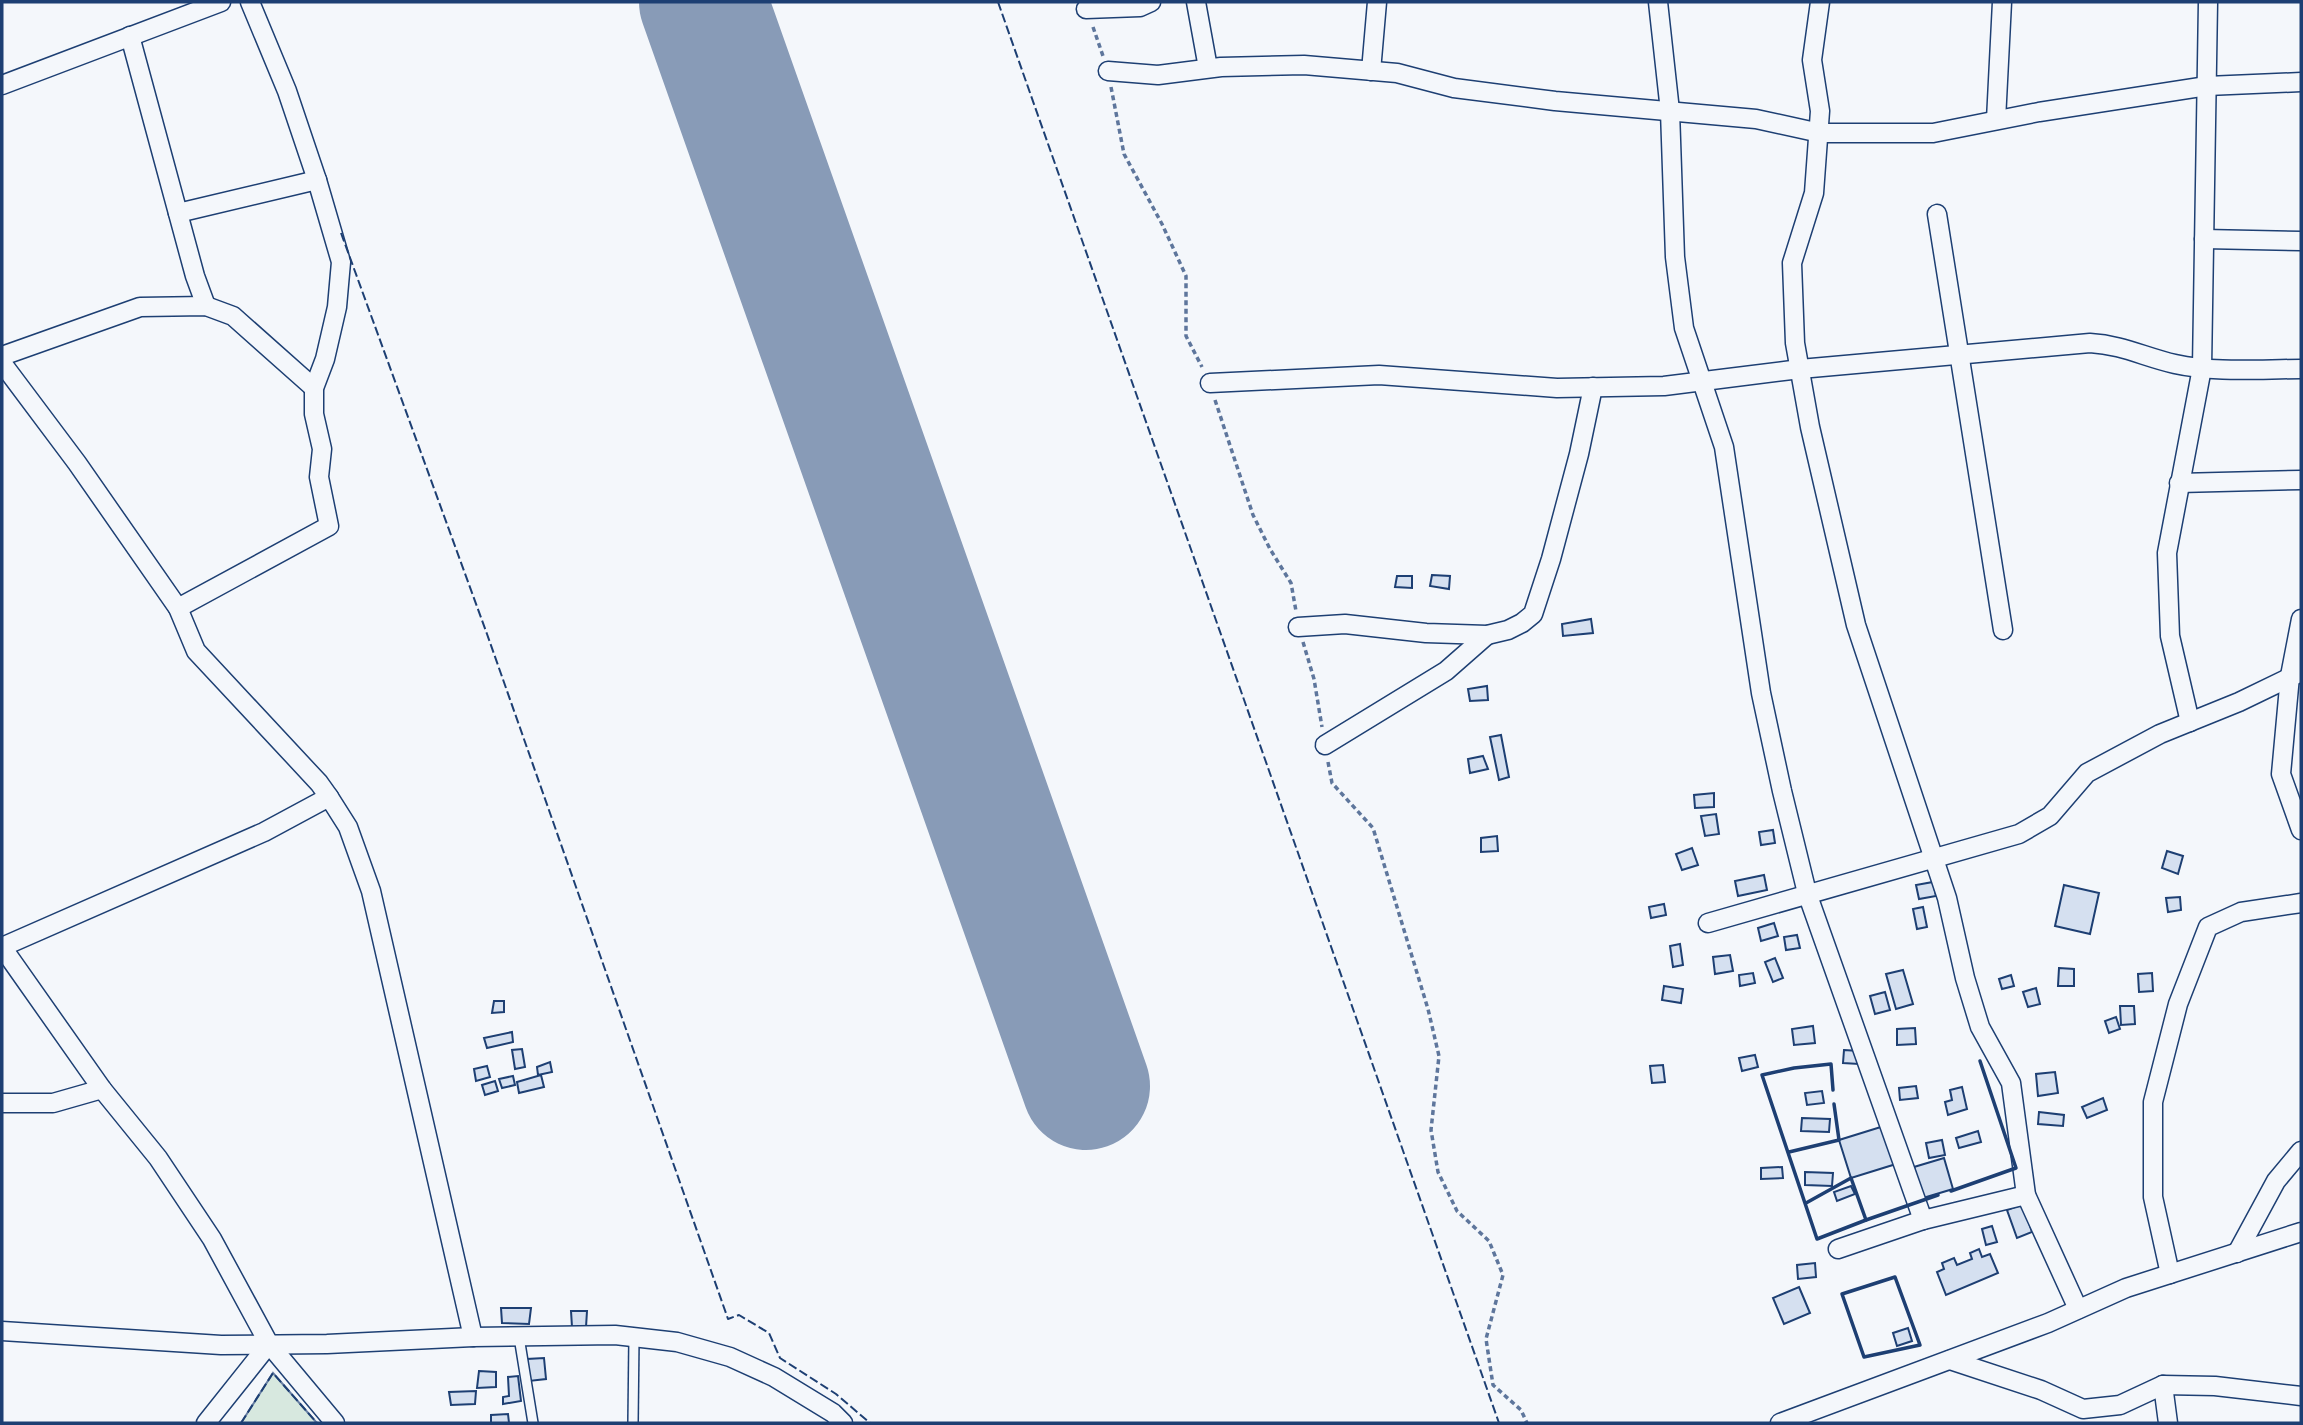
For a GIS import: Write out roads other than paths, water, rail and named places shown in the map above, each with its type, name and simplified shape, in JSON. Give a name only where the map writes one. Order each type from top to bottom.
[{"type":"street","points":[[2,85],[221,2]]},
{"type":"street","points":[[178,608],[329,526],[319,477],[322,449],[314,414],[314,388],[325,359],[337,307],[341,262],[317,180],[286,91],[250,2]]},
{"type":"street","points":[[1086,9],[1140,7],[1152,2]]},
{"type":"street","points":[[1196,2],[1208,68]]},
{"type":"street","points":[[1371,71],[1377,2]]},
{"type":"street","points":[[1658,2],[1670,111],[1675,257],[1684,328],[1724,447],[1761,693],[1807,893],[1923,1220]]},
{"type":"street","points":[[1820,2],[1812,60],[1820,111],[1814,193],[1792,263],[1795,343],[1827,507],[1856,625],[1947,898],[1965,978],[1980,1027],[2011,1083],[2026,1195],[2078,1310]]},
{"type":"street","points":[[1996,120],[2002,2]]},
{"type":"street","points":[[2190,722],[2170,636],[2167,553],[2202,368],[2208,2]]},
{"type":"street","points":[[130,36],[194,276],[206,306]]},
{"type":"street","points":[[1108,71],[1158,75],[1208,68],[1304,65],[1397,73],[1454,88],[1555,101],[1756,119],[1819,134],[1933,133],[1996,120],[2207,86],[2301,82]]},
{"type":"street","points":[[177,213],[317,180]]},
{"type":"street","points":[[1937,214],[2003,630]]},
{"type":"street","points":[[2204,239],[2301,241]]},
{"type":"street","points":[[2,356],[140,307],[206,306],[233,316],[314,388]]},
{"type":"street","points":[[1210,383],[1379,375],[1557,388],[1664,386],[1800,369],[2090,343],[2112,344],[2176,365],[2202,368],[2301,369]]},
{"type":"street","points":[[2,363],[77,463],[178,608],[196,651],[319,783],[348,827],[371,891],[472,1337]]},
{"type":"street","points":[[1298,627],[1345,624],[1426,633],[1487,635],[1515,626],[1533,614],[1579,454],[1593,387]]},
{"type":"street","points":[[2179,483],[2301,480]]},
{"type":"street","points":[[2301,619],[2281,774],[2301,830]]},
{"type":"street","points":[[1325,745],[1446,671],[1487,635]]},
{"type":"street","points":[[1708,923],[2019,834],[2050,816],[2087,773],[2160,734],[2239,702],[2295,674]]},
{"type":"street","points":[[329,797],[264,832],[2,947],[102,1089],[158,1158],[212,1239],[269,1345],[335,1423]]},
{"type":"street","points":[[2170,1274],[2153,1197],[2153,1102],[2178,1004],[2207,927],[2241,912],[2301,903]]},
{"type":"street","points":[[2,1102],[53,1102],[102,1089]]},
{"type":"street","points":[[2237,1252],[2276,1181],[2301,1151]]},
{"type":"street","points":[[1838,1249],[1923,1220],[2026,1195]]},
{"type":"street","points":[[1780,1423],[2048,1323],[2126,1288],[2301,1232]]},
{"type":"street","points":[[2,1331],[221,1345],[327,1344],[472,1337],[634,1337],[677,1342],[730,1357],[774,1377],[833,1413],[843,1423]]},
{"type":"street","points":[[206,1423],[269,1345]]},
{"type":"street","points":[[1950,1360],[2041,1390],[2083,1409],[2120,1405],[2163,1384],[2215,1386],[2301,1396]]},
{"type":"street","points":[[2163,1384],[2168,1423]]},
{"type":"lane","points":[[519,1337],[533,1423]]},
{"type":"lane","points":[[633,1423],[634,1337]]}]
